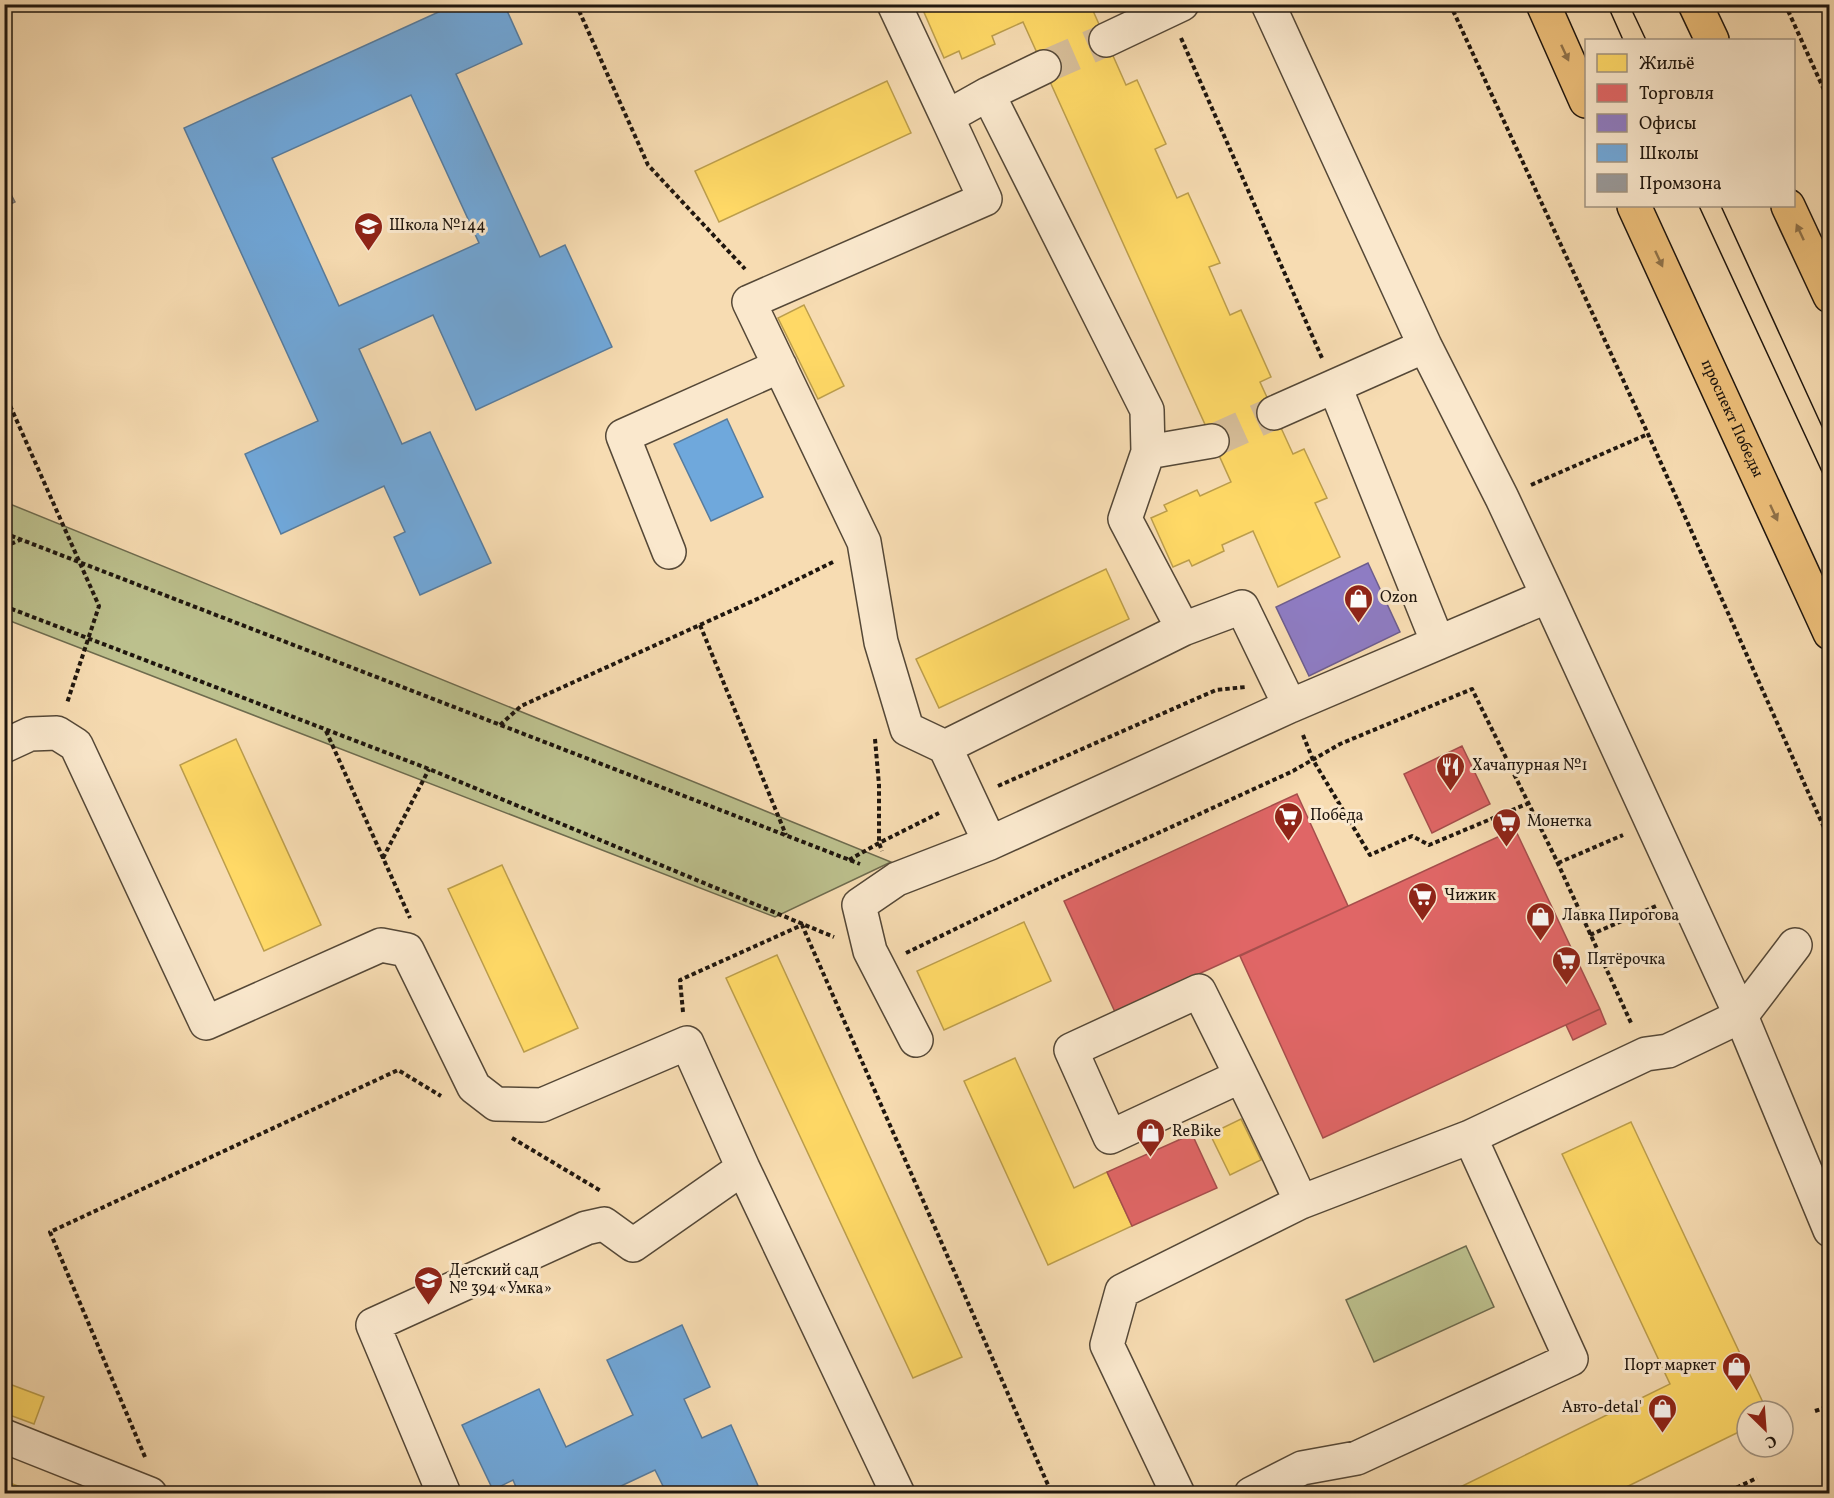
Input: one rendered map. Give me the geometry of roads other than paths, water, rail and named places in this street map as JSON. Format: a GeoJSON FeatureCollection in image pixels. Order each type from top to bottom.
{"type":"FeatureCollection","features":[{"type":"Feature","properties":{"kind":"main road"},"geometry":{"type":"LineString","coordinates":[[1542,4],[1585,97]]}},
{"type":"Feature","properties":{"kind":"main road"},"geometry":{"type":"LineString","coordinates":[[1700,6],[1712,39]]}},
{"type":"Feature","properties":{"kind":"main road","name":"проспект Победы"},"geometry":{"type":"LineString","coordinates":[[1634,207],[1830,633]]}},
{"type":"Feature","properties":{"kind":"main road"},"geometry":{"type":"LineString","coordinates":[[1788,207],[1830,296]]}},
{"type":"Feature","properties":{"kind":"lane"},"geometry":{"type":"LineString","coordinates":[[894,4],[985,200],[750,302],[864,542],[881,642],[907,729],[945,747],[990,843]]}},
{"type":"Feature","properties":{"kind":"lane"},"geometry":{"type":"LineString","coordinates":[[1268,4],[1425,346],[1502,498],[1548,596],[1741,1016],[1830,1230]]}},
{"type":"Feature","properties":{"kind":"lane"},"geometry":{"type":"LineString","coordinates":[[1106,40],[1176,8]]}},
{"type":"Feature","properties":{"kind":"lane"},"geometry":{"type":"LineString","coordinates":[[947,117],[1044,67]]}},
{"type":"Feature","properties":{"kind":"lane"},"geometry":{"type":"LineString","coordinates":[[988,94],[1148,410],[1148,452],[1125,519],[1182,629]]}},
{"type":"Feature","properties":{"kind":"lane"},"geometry":{"type":"LineString","coordinates":[[1274,413],[1425,346]]}},
{"type":"Feature","properties":{"kind":"lane"},"geometry":{"type":"LineString","coordinates":[[669,552],[623,436],[780,366]]}},
{"type":"Feature","properties":{"kind":"lane"},"geometry":{"type":"LineString","coordinates":[[1335,387],[1438,643]]}},
{"type":"Feature","properties":{"kind":"lane"},"geometry":{"type":"LineString","coordinates":[[1148,452],[1212,441]]}},
{"type":"Feature","properties":{"kind":"lane"},"geometry":{"type":"LineString","coordinates":[[916,1040],[874,958],[858,905],[897,879],[990,843],[1285,696],[1438,643],[1548,596]]}},
{"type":"Feature","properties":{"kind":"lane"},"geometry":{"type":"LineString","coordinates":[[945,747],[1182,629],[1242,607],[1285,696]]}},
{"type":"Feature","properties":{"kind":"lane"},"geometry":{"type":"LineString","coordinates":[[4,746],[30,734],[57,733],[76,746],[206,1023],[381,945],[407,950],[474,1087],[496,1104],[542,1105],[687,1042],[743,1168],[898,1494]]}},
{"type":"Feature","properties":{"kind":"lane"},"geometry":{"type":"LineString","coordinates":[[1178,1494],[1107,1345],[1122,1291],[1302,1202],[1470,1137],[1646,1054],[1668,1051],[1741,1016],[1795,945]]}},
{"type":"Feature","properties":{"kind":"lane"},"geometry":{"type":"LineString","coordinates":[[1241,1076],[1110,1137],[1071,1050],[1199,991],[1241,1076],[1302,1202]]}},
{"type":"Feature","properties":{"kind":"lane"},"geometry":{"type":"LineString","coordinates":[[1251,1494],[1302,1468],[1357,1458],[1571,1359],[1470,1137]]}},
{"type":"Feature","properties":{"kind":"lane"},"geometry":{"type":"LineString","coordinates":[[444,1494],[373,1325],[586,1228],[604,1224],[633,1245],[743,1168]]}},
{"type":"Feature","properties":{"kind":"lane"},"geometry":{"type":"LineString","coordinates":[[4,1436],[150,1494]]}},
{"type":"Feature","properties":{"kind":"tunnel"},"geometry":{"type":"LineString","coordinates":[[1044,67],[1106,40]]}},
{"type":"Feature","properties":{"kind":"tunnel"},"geometry":{"type":"LineString","coordinates":[[1212,441],[1274,413]]}},
{"type":"Feature","properties":{"kind":"tram line"},"geometry":{"type":"LineString","coordinates":[[1607,4],[1623,39]]}},
{"type":"Feature","properties":{"kind":"tram line"},"geometry":{"type":"LineString","coordinates":[[1629,4],[1646,39]]}},
{"type":"Feature","properties":{"kind":"tram line"},"geometry":{"type":"LineString","coordinates":[[1699,207],[1830,489]]}},
{"type":"Feature","properties":{"kind":"tram line"},"geometry":{"type":"LineString","coordinates":[[1721,207],[1830,444]]}},
{"type":"Feature","properties":{"kind":"place","name":"Школа №144"},"geometry":{"type":"Point","coordinates":[368,252]}},
{"type":"Feature","properties":{"kind":"place","name":"Ozon"},"geometry":{"type":"Point","coordinates":[1359,624]}},
{"type":"Feature","properties":{"kind":"place","name":"Хачапурная №1"},"geometry":{"type":"Point","coordinates":[1451,792]}},
{"type":"Feature","properties":{"kind":"place","name":"Победа"},"geometry":{"type":"Point","coordinates":[1289,842]}},
{"type":"Feature","properties":{"kind":"place","name":"Монетка"},"geometry":{"type":"Point","coordinates":[1506,848]}},
{"type":"Feature","properties":{"kind":"place","name":"Чижик"},"geometry":{"type":"Point","coordinates":[1423,922]}},
{"type":"Feature","properties":{"kind":"place","name":"Лавка Пирогова"},"geometry":{"type":"Point","coordinates":[1541,942]}},
{"type":"Feature","properties":{"kind":"place","name":"Пятёрочка"},"geometry":{"type":"Point","coordinates":[1566,986]}},
{"type":"Feature","properties":{"kind":"place","name":"ReBike"},"geometry":{"type":"Point","coordinates":[1151,1158]}},
{"type":"Feature","properties":{"kind":"place","name":"Детский сад № 394 «Умка»"},"geometry":{"type":"Point","coordinates":[428,1306]}},
{"type":"Feature","properties":{"kind":"place","name":"Порт маркет"},"geometry":{"type":"Point","coordinates":[1737,1392]}},
{"type":"Feature","properties":{"kind":"place","name":"Авто-detal'"},"geometry":{"type":"Point","coordinates":[1663,1434]}}]}
